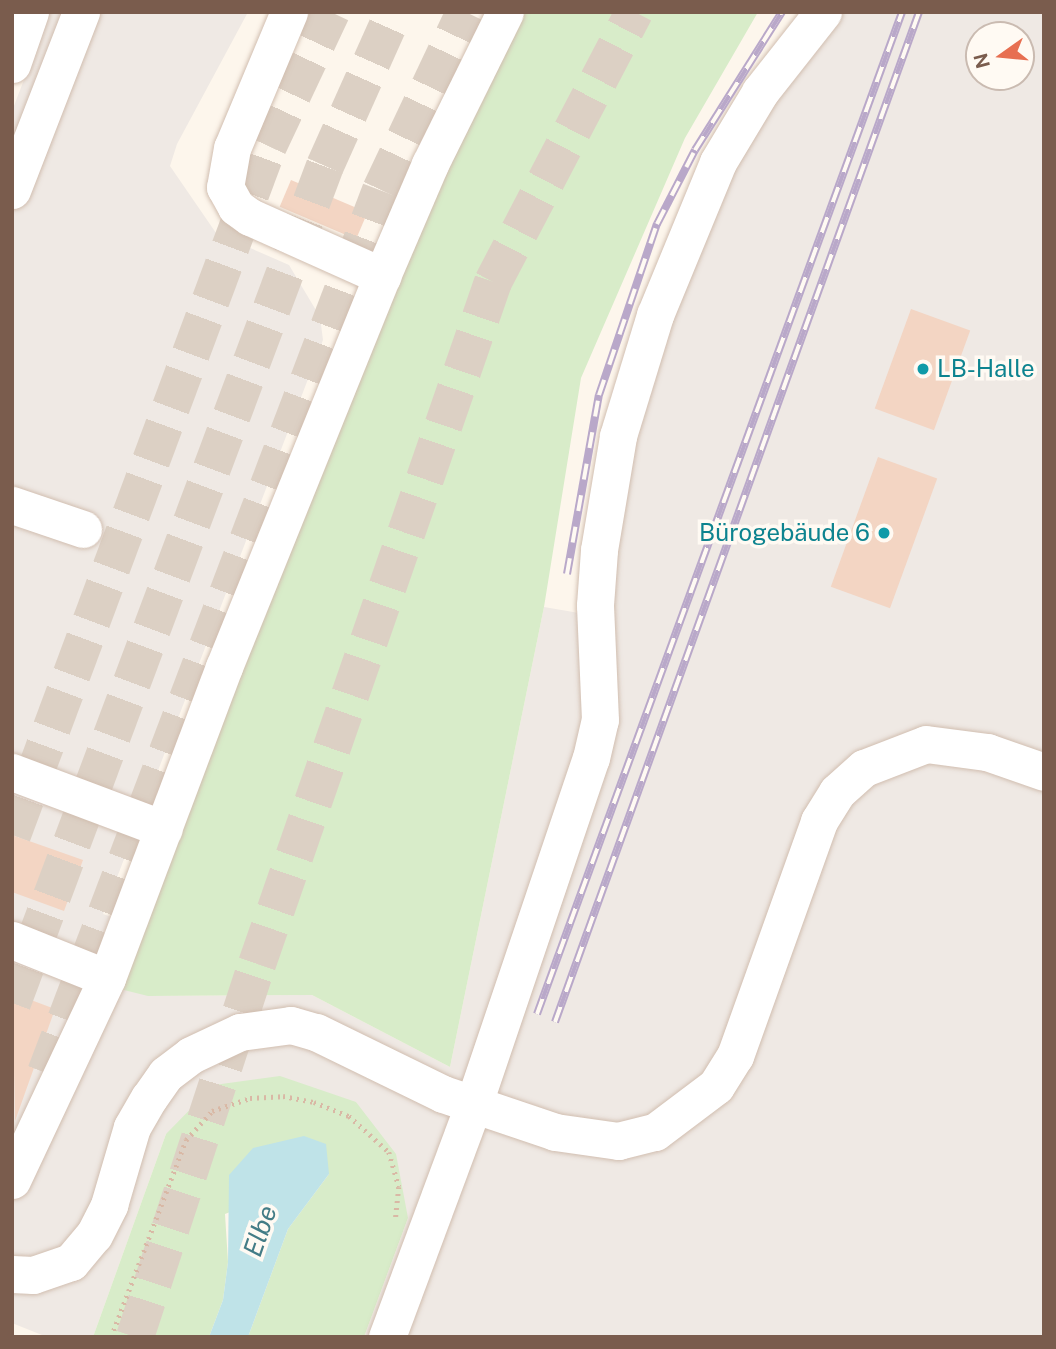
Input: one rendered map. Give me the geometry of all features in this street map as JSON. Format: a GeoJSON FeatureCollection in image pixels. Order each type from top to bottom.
{"type":"FeatureCollection","features":[{"type":"Feature","properties":{"kind":"lane"},"geometry":{"type":"LineString","coordinates":[[12,64],[30,12]]}},
{"type":"Feature","properties":{"kind":"lane"},"geometry":{"type":"LineString","coordinates":[[12,190],[81,12]]}},
{"type":"Feature","properties":{"kind":"lane"},"geometry":{"type":"LineString","coordinates":[[289,12],[232,148],[225,187],[236,207],[250,218],[382,276]]}},
{"type":"Feature","properties":{"kind":"lane"},"geometry":{"type":"LineString","coordinates":[[12,1180],[107,978],[224,667],[382,276],[430,164],[505,12]]}},
{"type":"Feature","properties":{"kind":"lane"},"geometry":{"type":"LineString","coordinates":[[387,1337],[474,1102],[600,720],[595,605],[599,550],[618,436],[655,315],[718,162],[760,92],[823,12]]}},
{"type":"Feature","properties":{"kind":"lane"},"geometry":{"type":"LineString","coordinates":[[12,505],[83,529]]}},
{"type":"Feature","properties":{"kind":"lane"},"geometry":{"type":"LineString","coordinates":[[12,1274],[33,1275],[71,1262],[94,1235],[109,1205],[132,1127],[166,1074],[216,1041],[240,1032],[291,1026],[316,1032],[443,1094],[474,1102],[555,1132],[618,1141],[655,1132],[716,1086],[735,1056],[819,821],[837,792],[864,768],[926,744],[986,752],[1044,772]]}},
{"type":"Feature","properties":{"kind":"lane"},"geometry":{"type":"LineString","coordinates":[[12,772],[164,829]]}},
{"type":"Feature","properties":{"kind":"lane"},"geometry":{"type":"LineString","coordinates":[[12,940],[107,978]]}},
{"type":"Feature","properties":{"kind":"path"},"geometry":{"type":"LineString","coordinates":[[111,1337],[186,1140],[212,1111],[250,1098],[283,1096],[349,1116],[389,1152],[399,1187],[395,1227]]}},
{"type":"Feature","properties":{"kind":"shaded area"},"geometry":{"type":"Polygon","coordinates":[[[50,12],[248,12],[177,144],[170,166],[216,233],[289,265],[320,317],[323,340],[103,914],[143,928],[148,996],[312,995],[450,1067],[544,607],[579,613],[617,398],[808,12],[1044,12],[1044,1337],[364,1337],[408,1218],[356,1102],[166,1134],[93,1337],[47,1337],[12,1323],[12,111],[50,12]]]}},
{"type":"Feature","properties":{"kind":"green space"},"geometry":{"type":"Polygon","coordinates":[[[523,12],[758,12],[685,138],[581,378],[544,607],[450,1067],[312,995],[148,996],[120,989],[216,726],[408,256],[523,12]]]}},
{"type":"Feature","properties":{"kind":"green space"},"geometry":{"type":"Polygon","coordinates":[[[280,1076],[356,1102],[396,1154],[408,1218],[364,1337],[248,1337],[288,1229],[329,1174],[225,1214],[228,1262],[223,1300],[209,1337],[93,1337],[166,1134],[214,1085],[280,1076]]]}},
{"type":"Feature","properties":{"kind":"water","name":"Elbe"},"geometry":{"type":"Polygon","coordinates":[[[304,1136],[326,1144],[329,1174],[288,1229],[248,1337],[209,1337],[223,1300],[228,1262],[229,1175],[253,1148],[304,1136]]]}},
{"type":"Feature","properties":{"kind":"building"},"geometry":{"type":"Polygon","coordinates":[[[291,180],[367,212],[356,239],[280,207],[291,180]]]}},
{"type":"Feature","properties":{"kind":"building","name":"LB-Halle"},"geometry":{"type":"Polygon","coordinates":[[[911,309],[970,331],[934,430],[875,409],[911,309]]]}},
{"type":"Feature","properties":{"kind":"building","name":"Bürogebäude 6"},"geometry":{"type":"Polygon","coordinates":[[[878,457],[937,479],[890,608],[831,587],[878,457]]]}},
{"type":"Feature","properties":{"kind":"building"},"geometry":{"type":"Polygon","coordinates":[[[12,835],[83,860],[64,911],[12,892],[12,835]]]}},
{"type":"Feature","properties":{"kind":"building"},"geometry":{"type":"Polygon","coordinates":[[[12,963],[40,974],[31,1000],[55,1009],[15,1121],[12,963]]]}},
{"type":"Feature","properties":{"kind":"tunnel"},"geometry":{"type":"LineString","coordinates":[[12,835],[268,146],[331,12]]}},
{"type":"Feature","properties":{"kind":"tunnel"},"geometry":{"type":"LineString","coordinates":[[12,1003],[325,166],[394,12]]}},
{"type":"Feature","properties":{"kind":"tunnel"},"geometry":{"type":"LineString","coordinates":[[46,1073],[381,190],[465,12]]}},
{"type":"Feature","properties":{"kind":"tunnel"},"geometry":{"type":"LineString","coordinates":[[135,1337],[257,964],[493,282],[634,12]]}},
{"type":"Feature","properties":{"kind":"railway"},"geometry":{"type":"LineString","coordinates":[[567,574],[599,395],[657,224],[695,150],[782,12]]}},
{"type":"Feature","properties":{"kind":"railway"},"geometry":{"type":"LineString","coordinates":[[537,1014],[902,12]]}},
{"type":"Feature","properties":{"kind":"railway"},"geometry":{"type":"LineString","coordinates":[[555,1022],[919,12]]}},
{"type":"Feature","properties":{"kind":"place","name":"LB-Halle"},"geometry":{"type":"Point","coordinates":[923,369]}},
{"type":"Feature","properties":{"kind":"place","name":"Bürogebäude 6"},"geometry":{"type":"Point","coordinates":[884,533]}}]}
